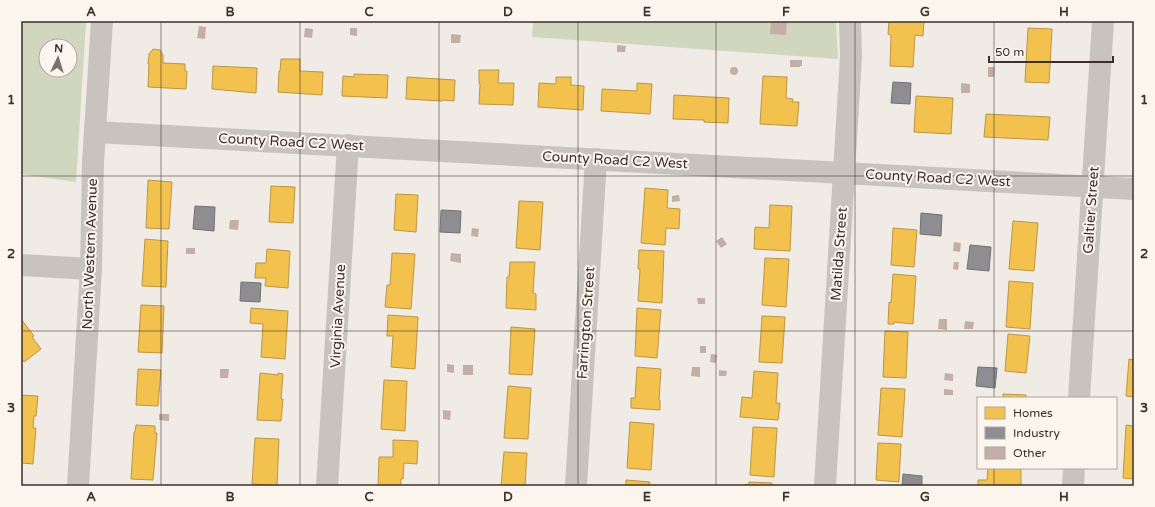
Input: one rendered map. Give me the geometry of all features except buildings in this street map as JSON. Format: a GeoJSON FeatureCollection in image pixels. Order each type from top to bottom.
{"type":"FeatureCollection","features":[{"type":"Feature","properties":{"kind":"street","name":"North Western Avenue"},"geometry":{"type":"LineString","coordinates":[[78,486],[91,269],[93,162],[102,21]]}},
{"type":"Feature","properties":{"kind":"street","name":"Matilda Street"},"geometry":{"type":"LineString","coordinates":[[825,486],[851,56],[850,21]]}},
{"type":"Feature","properties":{"kind":"street","name":"Galtier Street"},"geometry":{"type":"LineString","coordinates":[[1079,397],[1102,21]]}},
{"type":"Feature","properties":{"kind":"street","name":"County Road C2 West"},"geometry":{"type":"LineString","coordinates":[[95,132],[1134,189]]}},
{"type":"Feature","properties":{"kind":"street","name":"Virginia Avenue"},"geometry":{"type":"LineString","coordinates":[[327,486],[348,146]]}},
{"type":"Feature","properties":{"kind":"street","name":"Farrington Street"},"geometry":{"type":"LineString","coordinates":[[576,486],[596,159]]}},
{"type":"Feature","properties":{"kind":"street"},"geometry":{"type":"LineString","coordinates":[[21,265],[91,269]]}},
{"type":"Feature","properties":{"kind":"street"},"geometry":{"type":"LineString","coordinates":[[1073,486],[1074,469]]}},
{"type":"Feature","properties":{"kind":"green space"},"geometry":{"type":"Polygon","coordinates":[[[21,21],[86,21],[76,182],[21,174],[21,21]]]}},
{"type":"Feature","properties":{"kind":"green space"},"geometry":{"type":"Polygon","coordinates":[[[533,21],[836,21],[838,59],[532,37],[533,21]]]}}]}
